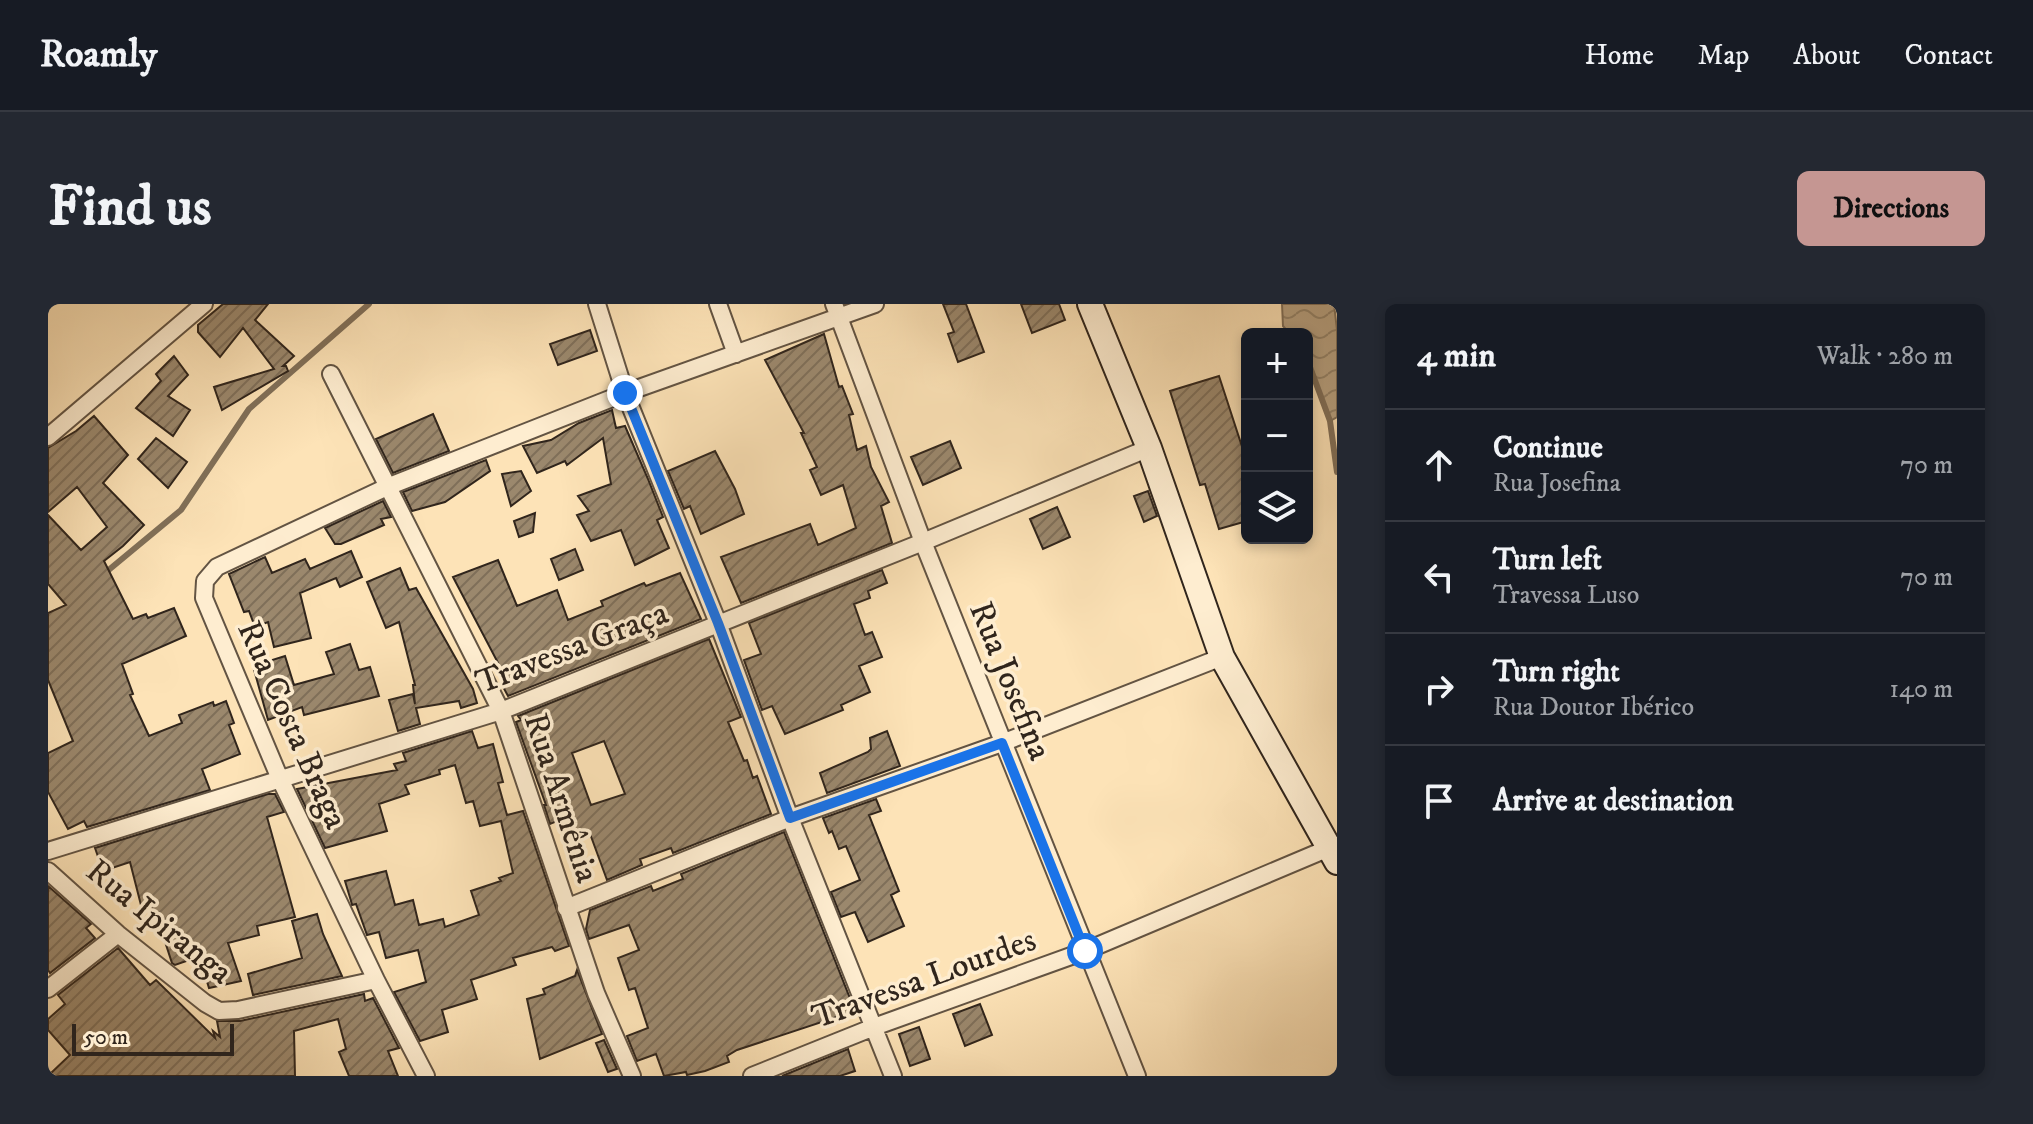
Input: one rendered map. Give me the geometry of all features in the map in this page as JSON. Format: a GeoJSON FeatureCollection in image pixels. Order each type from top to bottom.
{"type":"FeatureCollection","features":[{"type":"Feature","properties":{"kind":"street"},"geometry":{"type":"LineString","coordinates":[[48,437],[204,304]]}},
{"type":"Feature","properties":{"kind":"street"},"geometry":{"type":"LineString","coordinates":[[597,304],[625,393],[718,623],[790,818],[893,1076]]}},
{"type":"Feature","properties":{"kind":"street"},"geometry":{"type":"LineString","coordinates":[[718,304],[736,354]]}},
{"type":"Feature","properties":{"kind":"street","name":"Rua Costa Braga"},"geometry":{"type":"LineString","coordinates":[[426,1076],[376,980],[280,779],[204,598],[205,581],[217,567],[387,487],[625,393],[736,354],[837,310],[875,304]]}},
{"type":"Feature","properties":{"kind":"street"},"geometry":{"type":"LineString","coordinates":[[1090,304],[1149,448],[1222,657],[1335,852]]}},
{"type":"Feature","properties":{"kind":"street","name":"Rua Josefina"},"geometry":{"type":"LineString","coordinates":[[837,310],[923,542],[1137,1076]]}},
{"type":"Feature","properties":{"kind":"street","name":"Rua Armênia"},"geometry":{"type":"LineString","coordinates":[[331,374],[501,711],[596,993],[632,1076]]}},
{"type":"Feature","properties":{"kind":"street","name":"Travessa Graça"},"geometry":{"type":"LineString","coordinates":[[48,851],[501,711],[1149,448]]}},
{"type":"Feature","properties":{"kind":"street"},"geometry":{"type":"LineString","coordinates":[[566,908],[790,818],[1002,743],[1222,657]]}},
{"type":"Feature","properties":{"kind":"street","name":"Travessa Lourdes"},"geometry":{"type":"LineString","coordinates":[[752,1076],[874,1027],[1085,951],[1335,852]]}},
{"type":"Feature","properties":{"kind":"street","name":"Rua Ipiranga"},"geometry":{"type":"LineString","coordinates":[[48,871],[118,934],[219,1011],[238,1010],[376,980]]}},
{"type":"Feature","properties":{"kind":"street"},"geometry":{"type":"LineString","coordinates":[[48,989],[118,934]]}},
{"type":"Feature","properties":{"kind":"water"},"geometry":{"type":"Polygon","coordinates":[[[1282,304],[1334,304],[1337,417],[1330,421],[1313,375],[1313,328],[1283,326],[1282,304]]]}},
{"type":"Feature","properties":{"kind":"building"},"geometry":{"type":"Polygon","coordinates":[[[223,304],[268,304],[255,320],[294,356],[283,366],[288,371],[222,410],[214,387],[274,369],[243,328],[220,357],[198,332],[198,325],[223,304]]]}},
{"type":"Feature","properties":{"kind":"building"},"geometry":{"type":"Polygon","coordinates":[[[943,304],[966,304],[984,352],[958,362],[948,334],[954,332],[943,304]]]}},
{"type":"Feature","properties":{"kind":"building"},"geometry":{"type":"Polygon","coordinates":[[[1021,304],[1059,304],[1065,320],[1032,333],[1021,304]]]}},
{"type":"Feature","properties":{"kind":"building"},"geometry":{"type":"Polygon","coordinates":[[[590,330],[597,351],[558,365],[550,344],[590,330]]]}},
{"type":"Feature","properties":{"kind":"building"},"geometry":{"type":"Polygon","coordinates":[[[824,334],[839,387],[842,386],[853,414],[849,415],[857,450],[866,446],[871,467],[889,502],[881,506],[892,543],[741,603],[721,557],[810,524],[818,545],[856,528],[843,485],[821,495],[810,470],[817,467],[801,433],[804,433],[765,360],[824,334]]]}},
{"type":"Feature","properties":{"kind":"building"},"geometry":{"type":"Polygon","coordinates":[[[174,356],[188,375],[168,396],[190,410],[173,436],[136,408],[161,381],[156,374],[174,356]]]}},
{"type":"Feature","properties":{"kind":"building"},"geometry":{"type":"Polygon","coordinates":[[[1219,376],[1241,444],[1241,523],[1219,529],[1205,484],[1200,485],[1170,391],[1219,376]]]}},
{"type":"Feature","properties":{"kind":"building"},"geometry":{"type":"Polygon","coordinates":[[[612,410],[616,428],[625,426],[648,479],[663,517],[657,520],[669,548],[635,565],[621,530],[591,541],[577,515],[589,511],[578,496],[611,484],[603,438],[567,465],[565,461],[537,473],[523,446],[551,440],[579,423],[612,410]]]}},
{"type":"Feature","properties":{"kind":"building"},"geometry":{"type":"Polygon","coordinates":[[[433,414],[449,451],[393,473],[376,439],[433,414]]]}},
{"type":"Feature","properties":{"kind":"building"},"geometry":{"type":"Polygon","coordinates":[[[94,416],[128,455],[103,483],[144,525],[104,561],[133,619],[146,614],[148,618],[174,608],[186,636],[122,664],[133,694],[130,695],[149,736],[182,723],[179,715],[213,702],[214,706],[226,701],[234,723],[229,725],[240,754],[202,769],[210,790],[87,827],[84,821],[68,829],[48,792],[48,753],[73,741],[48,680],[48,613],[66,605],[48,584],[48,515],[81,550],[107,527],[77,487],[48,512],[48,448],[94,416]]]}},
{"type":"Feature","properties":{"kind":"building"},"geometry":{"type":"Polygon","coordinates":[[[156,438],[187,462],[168,488],[138,459],[156,438]]]}},
{"type":"Feature","properties":{"kind":"building"},"geometry":{"type":"Polygon","coordinates":[[[950,441],[961,468],[923,485],[911,457],[950,441]]]}},
{"type":"Feature","properties":{"kind":"building"},"geometry":{"type":"Polygon","coordinates":[[[715,451],[744,514],[701,534],[690,506],[684,509],[668,471],[715,451]]]}},
{"type":"Feature","properties":{"kind":"building"},"geometry":{"type":"Polygon","coordinates":[[[486,460],[490,471],[445,502],[412,511],[403,492],[486,460]]]}},
{"type":"Feature","properties":{"kind":"building"},"geometry":{"type":"Polygon","coordinates":[[[521,471],[531,491],[511,506],[502,474],[521,471]]]}},
{"type":"Feature","properties":{"kind":"building"},"geometry":{"type":"Polygon","coordinates":[[[1148,491],[1157,516],[1144,522],[1134,496],[1148,491]]]}},
{"type":"Feature","properties":{"kind":"building"},"geometry":{"type":"Polygon","coordinates":[[[383,501],[391,517],[381,519],[384,525],[335,544],[325,528],[383,501]]]}},
{"type":"Feature","properties":{"kind":"building"},"geometry":{"type":"Polygon","coordinates":[[[1057,507],[1070,537],[1043,549],[1030,519],[1057,507]]]}},
{"type":"Feature","properties":{"kind":"building"},"geometry":{"type":"Polygon","coordinates":[[[535,513],[533,532],[519,537],[514,521],[535,513]]]}},
{"type":"Feature","properties":{"kind":"building"},"geometry":{"type":"Polygon","coordinates":[[[575,549],[583,570],[559,580],[551,559],[575,549]]]}},
{"type":"Feature","properties":{"kind":"building"},"geometry":{"type":"Polygon","coordinates":[[[351,551],[362,577],[340,587],[336,578],[300,593],[311,638],[274,647],[268,622],[255,627],[249,611],[244,612],[229,574],[265,557],[272,573],[305,559],[310,569],[351,551]]]}},
{"type":"Feature","properties":{"kind":"building"},"geometry":{"type":"Polygon","coordinates":[[[498,560],[517,606],[557,590],[568,620],[603,606],[601,601],[644,583],[646,586],[680,573],[701,619],[508,696],[501,683],[507,680],[453,577],[498,560]]]}},
{"type":"Feature","properties":{"kind":"building"},"geometry":{"type":"Polygon","coordinates":[[[400,568],[409,590],[416,588],[473,689],[477,703],[461,708],[459,701],[416,708],[420,724],[398,731],[389,700],[413,694],[415,704],[415,685],[399,622],[386,628],[367,582],[400,568]]]}},
{"type":"Feature","properties":{"kind":"building"},"geometry":{"type":"Polygon","coordinates":[[[882,570],[887,583],[868,591],[870,598],[854,604],[865,635],[872,632],[882,657],[859,666],[870,692],[841,705],[843,710],[785,734],[772,706],[762,710],[744,660],[761,654],[749,623],[882,570]]]}},
{"type":"Feature","properties":{"kind":"building"},"geometry":{"type":"Polygon","coordinates":[[[709,639],[741,717],[728,722],[753,778],[757,776],[771,814],[673,853],[671,848],[640,859],[642,865],[607,880],[589,831],[576,836],[569,816],[550,824],[516,722],[521,720],[518,716],[709,639]],[[604,741],[572,753],[591,805],[625,794],[604,741]]]}},
{"type":"Feature","properties":{"kind":"building"},"geometry":{"type":"Polygon","coordinates":[[[350,644],[359,670],[370,667],[379,696],[304,715],[302,707],[268,720],[253,666],[285,656],[294,685],[334,674],[326,652],[350,644]]]}},
{"type":"Feature","properties":{"kind":"building"},"geometry":{"type":"Polygon","coordinates":[[[472,731],[478,748],[493,744],[503,782],[498,783],[507,815],[523,811],[569,946],[555,951],[552,947],[513,958],[516,965],[471,980],[477,999],[442,1010],[448,1032],[420,1041],[394,992],[426,982],[418,950],[386,958],[379,932],[367,935],[356,904],[352,905],[345,881],[386,871],[395,905],[413,900],[419,925],[443,919],[445,927],[479,915],[471,891],[501,881],[499,878],[513,873],[501,821],[480,826],[473,801],[466,803],[455,765],[439,770],[440,774],[405,785],[409,794],[379,804],[387,831],[325,848],[297,789],[397,770],[394,764],[406,761],[403,753],[472,731]]]}},
{"type":"Feature","properties":{"kind":"building"},"geometry":{"type":"Polygon","coordinates":[[[887,731],[900,766],[827,793],[820,773],[868,752],[871,749],[870,738],[887,731]]]}},
{"type":"Feature","properties":{"kind":"building"},"geometry":{"type":"Polygon","coordinates":[[[275,794],[284,812],[267,817],[295,917],[257,926],[259,935],[228,943],[241,981],[209,988],[205,975],[200,976],[195,958],[175,965],[172,963],[155,911],[151,912],[148,902],[141,905],[130,862],[103,871],[95,848],[275,794]]]}},
{"type":"Feature","properties":{"kind":"building"},"geometry":{"type":"Polygon","coordinates":[[[876,799],[881,811],[869,815],[899,891],[891,895],[904,926],[868,942],[855,912],[841,917],[831,892],[860,880],[846,846],[839,849],[823,818],[876,799]]]}},
{"type":"Feature","properties":{"kind":"building"},"geometry":{"type":"Polygon","coordinates":[[[784,832],[855,1011],[737,1050],[727,1056],[729,1062],[705,1071],[664,1076],[656,1054],[637,1061],[627,1036],[648,1028],[635,988],[629,990],[618,958],[639,950],[629,925],[589,939],[586,929],[590,910],[651,886],[653,891],[683,879],[681,874],[784,832]]]}},
{"type":"Feature","properties":{"kind":"building"},"geometry":{"type":"Polygon","coordinates":[[[48,886],[91,924],[86,928],[95,938],[50,973],[48,970],[48,886]]]}},
{"type":"Feature","properties":{"kind":"building"},"geometry":{"type":"Polygon","coordinates":[[[317,914],[342,976],[253,995],[248,974],[302,958],[292,921],[317,914]]]}},
{"type":"Feature","properties":{"kind":"building"},"geometry":{"type":"Polygon","coordinates":[[[118,948],[150,985],[156,980],[215,1038],[213,1031],[220,1037],[217,1021],[240,1021],[364,994],[365,1001],[373,998],[399,1048],[388,1051],[398,1076],[349,1076],[339,1052],[346,1049],[338,1019],[294,1031],[295,1076],[48,1076],[70,1055],[48,1030],[48,1019],[65,1004],[58,995],[118,948]]]}},
{"type":"Feature","properties":{"kind":"building"},"geometry":{"type":"Polygon","coordinates":[[[577,970],[602,1034],[540,1059],[527,999],[545,994],[543,989],[575,976],[577,970]]]}},
{"type":"Feature","properties":{"kind":"building"},"geometry":{"type":"Polygon","coordinates":[[[980,1004],[992,1035],[965,1046],[953,1014],[980,1004]]]}},
{"type":"Feature","properties":{"kind":"building"},"geometry":{"type":"Polygon","coordinates":[[[919,1027],[930,1059],[910,1066],[899,1034],[919,1027]]]}},
{"type":"Feature","properties":{"kind":"building"},"geometry":{"type":"Polygon","coordinates":[[[604,1040],[617,1069],[608,1072],[596,1043],[604,1040]]]}},
{"type":"Feature","properties":{"kind":"building"},"geometry":{"type":"Polygon","coordinates":[[[848,1049],[855,1071],[840,1076],[782,1076],[848,1049]]]}},
{"type":"Feature","properties":{"kind":"waterway"},"geometry":{"type":"LineString","coordinates":[[105,573],[181,510],[249,409],[369,304]]}},
{"type":"Feature","properties":{"kind":"waterway"},"geometry":{"type":"LineString","coordinates":[[1313,375],[1330,421],[1337,472]]}},
{"type":"Feature","properties":{"kind":"route"},"geometry":{"type":"LineString","coordinates":[[625,393],[718,623],[790,818],[1002,743],[1085,951]]}}]}
